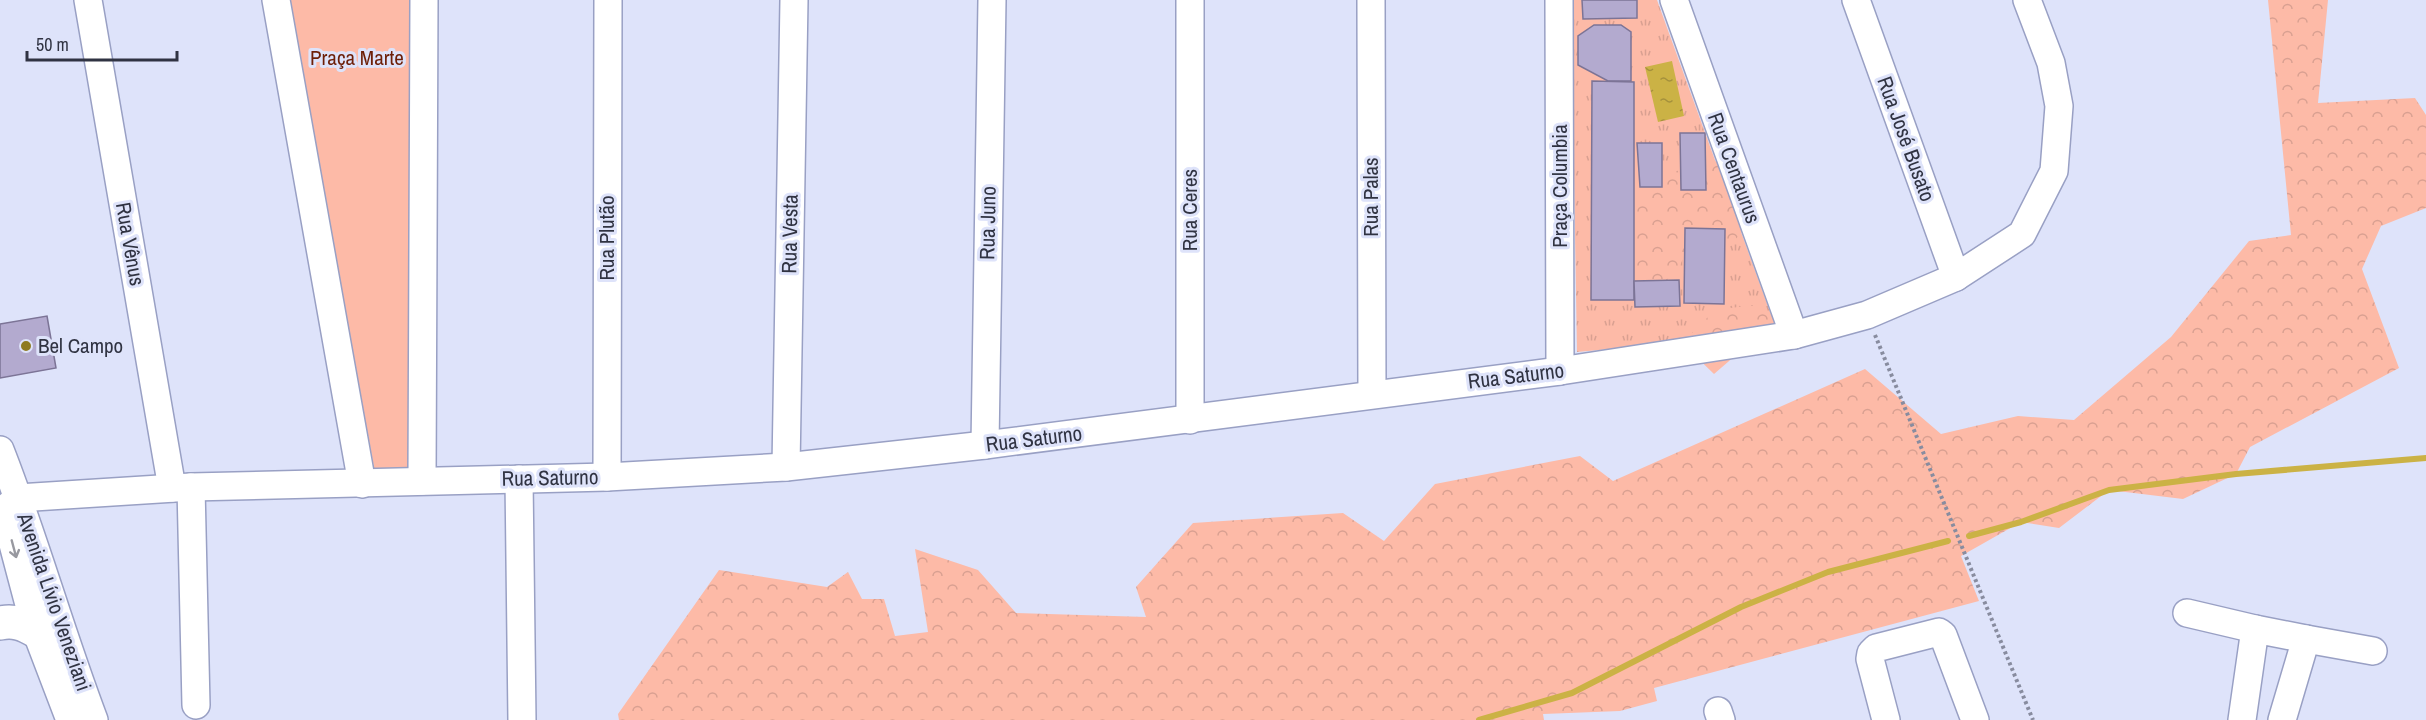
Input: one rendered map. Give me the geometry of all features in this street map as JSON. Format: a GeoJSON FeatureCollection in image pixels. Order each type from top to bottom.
{"type":"FeatureCollection","features":[{"type":"Feature","properties":{"kind":"main road"},"geometry":{"type":"LineString","coordinates":[[0,623],[12,621],[24,624],[36,632]]}},
{"type":"Feature","properties":{"kind":"street","name":"Rua Vênus"},"geometry":{"type":"LineString","coordinates":[[88,0],[182,487],[196,705]]}},
{"type":"Feature","properties":{"kind":"street"},"geometry":{"type":"LineString","coordinates":[[276,0],[362,484]]}},
{"type":"Feature","properties":{"kind":"street"},"geometry":{"type":"LineString","coordinates":[[422,481],[424,0]]}},
{"type":"Feature","properties":{"kind":"street","name":"Rua Plutão"},"geometry":{"type":"LineString","coordinates":[[607,477],[608,0]]}},
{"type":"Feature","properties":{"kind":"street","name":"Rua Vesta"},"geometry":{"type":"LineString","coordinates":[[786,467],[794,0]]}},
{"type":"Feature","properties":{"kind":"street","name":"Rua Juno"},"geometry":{"type":"LineString","coordinates":[[984,446],[992,0]]}},
{"type":"Feature","properties":{"kind":"street","name":"Rua Ceres"},"geometry":{"type":"LineString","coordinates":[[1190,0],[1190,420]]}},
{"type":"Feature","properties":{"kind":"street","name":"Rua Palas"},"geometry":{"type":"LineString","coordinates":[[1371,0],[1372,394]]}},
{"type":"Feature","properties":{"kind":"street","name":"Praça Columbia"},"geometry":{"type":"LineString","coordinates":[[1558,0],[1560,371]]}},
{"type":"Feature","properties":{"kind":"street","name":"Rua Centaurus"},"geometry":{"type":"LineString","coordinates":[[1674,0],[1794,335]]}},
{"type":"Feature","properties":{"kind":"street","name":"Rua José Busato"},"geometry":{"type":"LineString","coordinates":[[1856,0],[1956,278]]}},
{"type":"Feature","properties":{"kind":"street","name":"Rua Saturno"},"geometry":{"type":"LineString","coordinates":[[18,498],[182,487],[607,477],[786,467],[984,446],[1190,420],[1372,394],[1560,371],[1794,335],[1867,315],[1956,278],[2022,234],[2054,171],[2059,106],[2051,63],[2028,0]]}},
{"type":"Feature","properties":{"kind":"street","name":"Avenida Lívio Veneziani"},"geometry":{"type":"LineString","coordinates":[[0,450],[72,663],[94,720]]}},
{"type":"Feature","properties":{"kind":"street"},"geometry":{"type":"LineString","coordinates":[[519,479],[522,720]]}},
{"type":"Feature","properties":{"kind":"street"},"geometry":{"type":"LineString","coordinates":[[18,498],[7,507],[5,514],[36,632],[70,720]]}},
{"type":"Feature","properties":{"kind":"street"},"geometry":{"type":"LineString","coordinates":[[2187,613],[2255,629],[2373,651]]}},
{"type":"Feature","properties":{"kind":"street"},"geometry":{"type":"LineString","coordinates":[[2242,720],[2255,629]]}},
{"type":"Feature","properties":{"kind":"street"},"geometry":{"type":"LineString","coordinates":[[1886,720],[1870,659],[1871,653],[1876,648],[1939,632],[1943,635],[1975,720]]}},
{"type":"Feature","properties":{"kind":"street"},"geometry":{"type":"LineString","coordinates":[[2283,720],[2306,639]]}},
{"type":"Feature","properties":{"kind":"path"},"geometry":{"type":"LineString","coordinates":[[1867,315],[2033,720]]}},
{"type":"Feature","properties":{"kind":"green space","name":"Praça Marte"},"geometry":{"type":"Polygon","coordinates":[[[288,0],[415,0],[417,469],[375,473],[288,0]]]}},
{"type":"Feature","properties":{"kind":"green space"},"geometry":{"type":"Polygon","coordinates":[[[1571,0],[1657,0],[1778,334],[1577,352],[1571,0]]]}},
{"type":"Feature","properties":{"kind":"green space"},"geometry":{"type":"Polygon","coordinates":[[[2268,0],[2328,0],[2318,103],[2415,98],[2426,115],[2426,208],[2381,226],[2362,269],[2399,368],[2250,447],[2236,474],[2183,499],[2109,490],[2059,528],[2021,522],[1961,556],[1979,601],[1654,688],[1657,701],[1620,711],[1543,714],[1544,720],[619,720],[618,714],[719,570],[827,587],[848,572],[862,599],[884,599],[895,636],[928,632],[915,549],[978,570],[1016,613],[1146,617],[1136,587],[1193,523],[1343,513],[1384,541],[1435,484],[1580,456],[1613,481],[1865,369],[1941,434],[2018,416],[2074,420],[2171,337],[2249,241],[2291,235],[2268,0]]]}},
{"type":"Feature","properties":{"kind":"green space"},"geometry":{"type":"Polygon","coordinates":[[[1720,160],[1758,214],[1734,241],[1694,235],[1675,276],[1646,287],[1615,230],[1617,194],[1649,193],[1672,174],[1720,160]]]}},
{"type":"Feature","properties":{"kind":"green space"},"geometry":{"type":"Polygon","coordinates":[[[1754,305],[1779,318],[1714,374],[1682,343],[1715,310],[1754,305]]]}},
{"type":"Feature","properties":{"kind":"water"},"geometry":{"type":"Polygon","coordinates":[[[1672,61],[1684,116],[1658,122],[1645,67],[1672,61]]]}},
{"type":"Feature","properties":{"kind":"building"},"geometry":{"type":"Polygon","coordinates":[[[1582,0],[1637,0],[1637,18],[1583,19],[1582,0]]]}},
{"type":"Feature","properties":{"kind":"building"},"geometry":{"type":"Polygon","coordinates":[[[1594,25],[1621,25],[1631,32],[1631,81],[1608,81],[1578,65],[1578,36],[1594,25]]]}},
{"type":"Feature","properties":{"kind":"building"},"geometry":{"type":"Polygon","coordinates":[[[1592,81],[1634,82],[1634,300],[1591,300],[1592,81]]]}},
{"type":"Feature","properties":{"kind":"building"},"geometry":{"type":"Polygon","coordinates":[[[1680,133],[1705,133],[1706,190],[1681,190],[1680,133]]]}},
{"type":"Feature","properties":{"kind":"building"},"geometry":{"type":"Polygon","coordinates":[[[1637,143],[1662,143],[1662,187],[1640,187],[1637,143]]]}},
{"type":"Feature","properties":{"kind":"building"},"geometry":{"type":"Polygon","coordinates":[[[1685,228],[1725,229],[1724,304],[1684,303],[1685,228]]]}},
{"type":"Feature","properties":{"kind":"building"},"geometry":{"type":"Polygon","coordinates":[[[1679,280],[1680,306],[1635,307],[1634,281],[1679,280]]]}},
{"type":"Feature","properties":{"kind":"building","name":"Bel Campo"},"geometry":{"type":"Polygon","coordinates":[[[47,316],[56,368],[0,378],[0,324],[47,316]]]}},
{"type":"Feature","properties":{"kind":"waterway"},"geometry":{"type":"LineString","coordinates":[[1969,536],[2021,522],[2109,490],[2236,474],[2426,458]]}},
{"type":"Feature","properties":{"kind":"waterway"},"geometry":{"type":"LineString","coordinates":[[1479,720],[1572,693],[1741,607],[1828,572],[1948,541]]}},
{"type":"Feature","properties":{"kind":"place","name":"Bel Campo"},"geometry":{"type":"Point","coordinates":[26,346]}}]}
